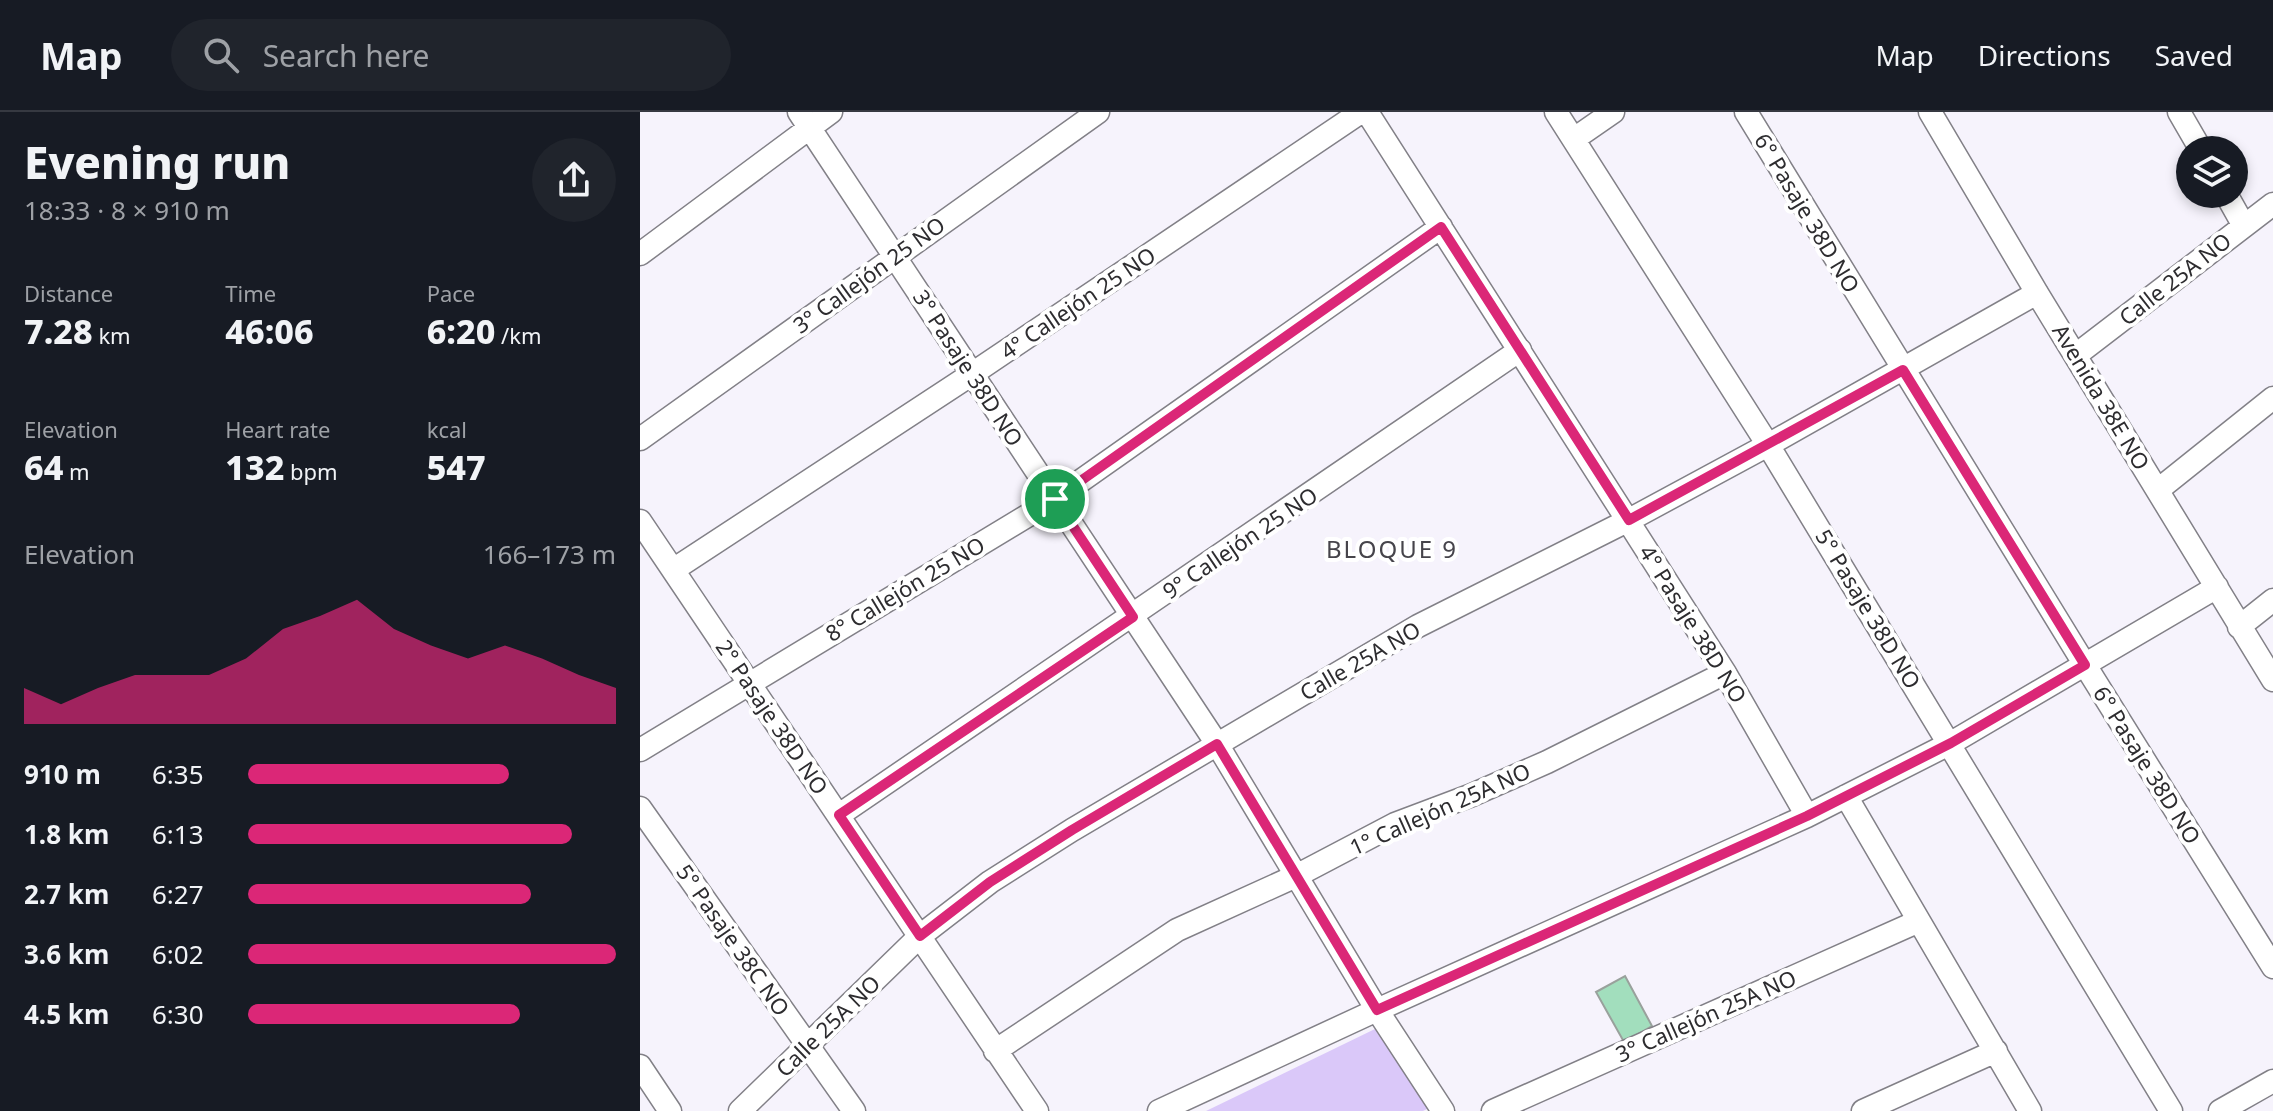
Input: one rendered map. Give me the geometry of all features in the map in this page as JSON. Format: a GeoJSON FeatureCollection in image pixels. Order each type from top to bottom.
{"type":"FeatureCollection","features":[{"type":"Feature","properties":{"kind":"street"},"geometry":{"type":"LineString","coordinates":[[640,254],[804,120],[831,112]]}},
{"type":"Feature","properties":{"kind":"street","name":"3° Callejón 25 NO"},"geometry":{"type":"LineString","coordinates":[[640,439],[1098,112]]}},
{"type":"Feature","properties":{"kind":"street","name":"4° Callejón 25 NO"},"geometry":{"type":"LineString","coordinates":[[673,570],[972,374],[1361,112]]}},
{"type":"Feature","properties":{"kind":"street","name":"4° Pasaje 38D NO"},"geometry":{"type":"LineString","coordinates":[[1367,112],[1725,673],[1807,816]]}},
{"type":"Feature","properties":{"kind":"street","name":"5° Pasaje 38D NO"},"geometry":{"type":"LineString","coordinates":[[1556,112],[1768,445],[2171,1111]]}},
{"type":"Feature","properties":{"kind":"street"},"geometry":{"type":"LineString","coordinates":[[1574,139],[1613,112]]}},
{"type":"Feature","properties":{"kind":"street","name":"6° Pasaje 38D NO"},"geometry":{"type":"LineString","coordinates":[[1746,112],[2273,967]]}},
{"type":"Feature","properties":{"kind":"street","name":"Avenida 38E NO"},"geometry":{"type":"LineString","coordinates":[[1930,112],[2273,680]]}},
{"type":"Feature","properties":{"kind":"street"},"geometry":{"type":"LineString","coordinates":[[2179,112],[2193,136]]}},
{"type":"Feature","properties":{"kind":"street","name":"3° Pasaje 38D NO"},"geometry":{"type":"LineString","coordinates":[[804,120],[1217,744],[1377,1010],[1443,1111]]}},
{"type":"Feature","properties":{"kind":"street","name":"Calle 25A NO"},"geometry":{"type":"LineString","coordinates":[[2076,355],[2273,204]]}},
{"type":"Feature","properties":{"kind":"street"},"geometry":{"type":"LineString","coordinates":[[2234,208],[2244,226]]}},
{"type":"Feature","properties":{"kind":"street","name":"8° Callejón 25 NO"},"geometry":{"type":"LineString","coordinates":[[640,750],[1055,499],[1441,227]]}},
{"type":"Feature","properties":{"kind":"street","name":"Calle 25A NO"},"geometry":{"type":"LineString","coordinates":[[740,1111],[920,936],[990,882],[1072,830],[1418,626],[1629,520],[2037,293]]}},
{"type":"Feature","properties":{"kind":"street","name":"9° Callejón 25 NO"},"geometry":{"type":"LineString","coordinates":[[839,815],[1520,350]]}},
{"type":"Feature","properties":{"kind":"street"},"geometry":{"type":"LineString","coordinates":[[2158,490],[2273,398]]}},
{"type":"Feature","properties":{"kind":"street","name":"2° Pasaje 38D NO"},"geometry":{"type":"LineString","coordinates":[[640,521],[1037,1111]]}},
{"type":"Feature","properties":{"kind":"street"},"geometry":{"type":"LineString","coordinates":[[1159,1111],[1807,816],[1951,743],[2217,587]]}},
{"type":"Feature","properties":{"kind":"street"},"geometry":{"type":"LineString","coordinates":[[2239,627],[2273,600]]}},
{"type":"Feature","properties":{"kind":"street","name":"1° Callejón 25A NO"},"geometry":{"type":"LineString","coordinates":[[995,1051],[1177,930],[1296,876],[1395,824],[1547,762],[1725,673]]}},
{"type":"Feature","properties":{"kind":"street"},"geometry":{"type":"LineString","coordinates":[[1846,796],[2030,1111]]}},
{"type":"Feature","properties":{"kind":"street","name":"5° Pasaje 38C NO"},"geometry":{"type":"LineString","coordinates":[[640,808],[854,1111]]}},
{"type":"Feature","properties":{"kind":"street","name":"3° Callejón 25A NO"},"geometry":{"type":"LineString","coordinates":[[1493,1111],[1919,921]]}},
{"type":"Feature","properties":{"kind":"street"},"geometry":{"type":"LineString","coordinates":[[1863,1111],[1996,1051]]}},
{"type":"Feature","properties":{"kind":"street"},"geometry":{"type":"LineString","coordinates":[[640,1066],[670,1111]]}},
{"type":"Feature","properties":{"kind":"street"},"geometry":{"type":"LineString","coordinates":[[2220,1111],[2273,1081]]}},
{"type":"Feature","properties":{"kind":"shaded area"},"geometry":{"type":"Polygon","coordinates":[[[1377,1028],[1431,1107],[1423,1111],[1206,1111],[1377,1028]]]}},
{"type":"Feature","properties":{"kind":"building"},"geometry":{"type":"Polygon","coordinates":[[[1625,976],[1652,1026],[1624,1042],[1596,992],[1625,976]]]}},
{"type":"Feature","properties":{"kind":"district","name":"BLOQUE 9"},"geometry":{"type":"Point","coordinates":[1392,550]}},
{"type":"Feature","properties":{"kind":"route"},"geometry":{"type":"LineString","coordinates":[[1441,227],[1629,520],[1903,370],[2085,665],[1951,743],[1807,816],[1377,1010],[1217,744],[990,882],[920,936],[839,815],[1133,617],[1055,499],[1441,227]]}}]}
